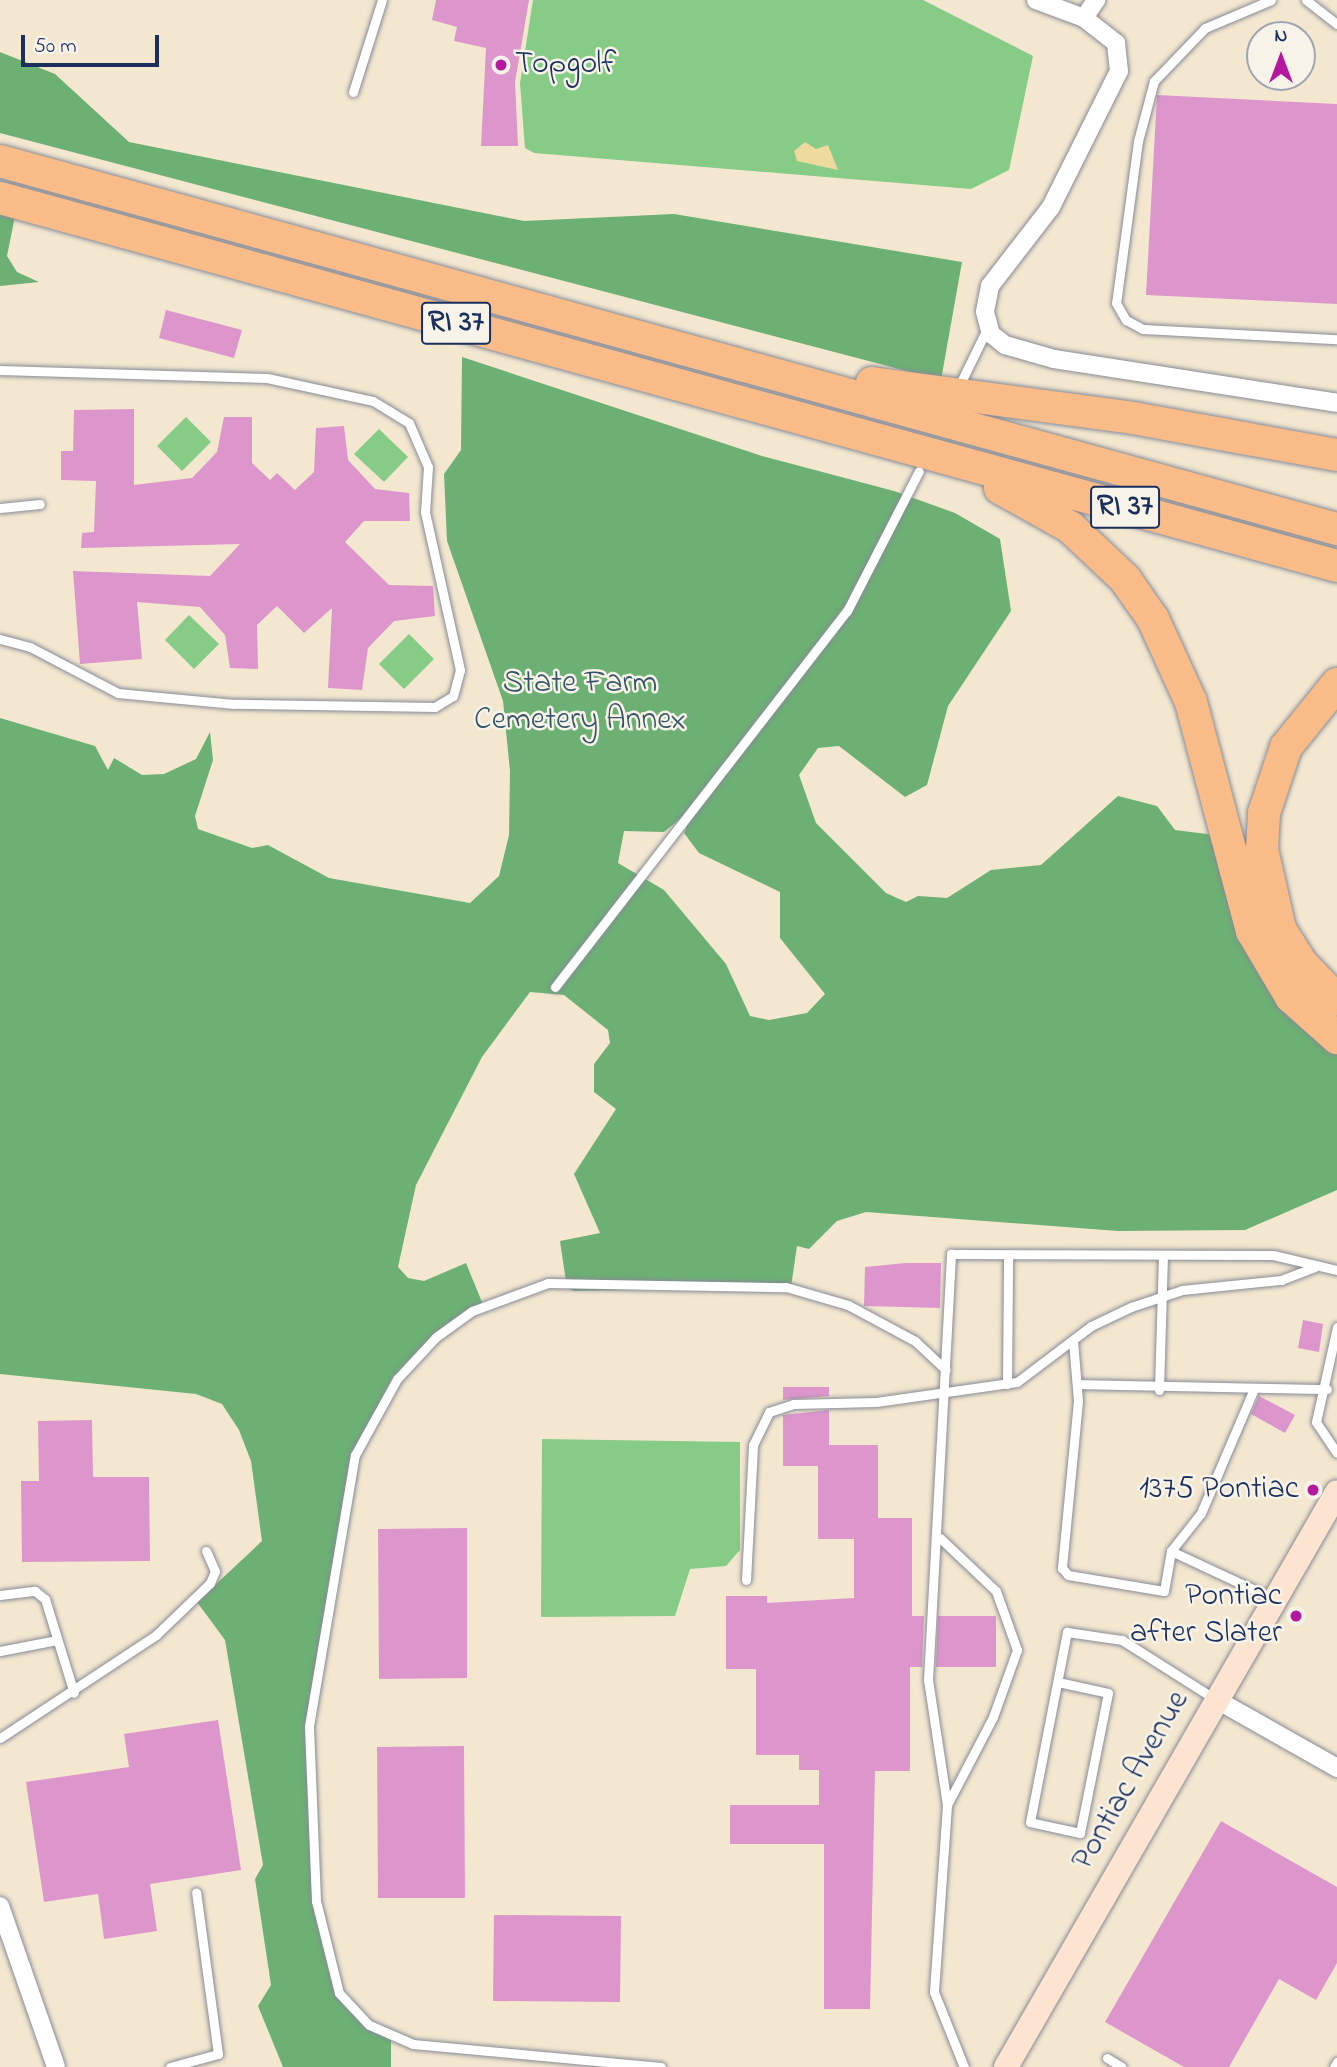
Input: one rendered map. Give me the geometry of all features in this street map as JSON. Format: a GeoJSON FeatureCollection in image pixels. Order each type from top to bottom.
{"type":"FeatureCollection","features":[{"type":"Feature","properties":{"kind":"highway","name":"RI 37"},"geometry":{"type":"LineString","coordinates":[[0,161],[1337,529]]}},
{"type":"Feature","properties":{"kind":"highway","name":"RI 37"},"geometry":{"type":"LineString","coordinates":[[0,198],[916,460],[1337,566]]}},
{"type":"Feature","properties":{"kind":"highway"},"geometry":{"type":"LineString","coordinates":[[663,344],[1337,456]]}},
{"type":"Feature","properties":{"kind":"highway"},"geometry":{"type":"LineString","coordinates":[[916,460],[1053,515],[1141,599],[1183,679],[1252,931],[1291,997],[1337,1038]]}},
{"type":"Feature","properties":{"kind":"highway"},"geometry":{"type":"LineString","coordinates":[[1337,684],[1310,710],[1281,757],[1264,813],[1262,849],[1280,929],[1302,964],[1337,1000]]}},
{"type":"Feature","properties":{"kind":"main road","name":"Pontiac Avenue"},"geometry":{"type":"LineString","coordinates":[[1006,2067],[1337,1492]]}},
{"type":"Feature","properties":{"kind":"street"},"geometry":{"type":"LineString","coordinates":[[1036,0],[1084,18],[1112,37],[1119,71],[1051,207],[990,286],[988,327],[1005,345],[1054,359],[1337,403]]}},
{"type":"Feature","properties":{"kind":"street"},"geometry":{"type":"LineString","coordinates":[[1084,18],[1096,0]]}},
{"type":"Feature","properties":{"kind":"street"},"geometry":{"type":"LineString","coordinates":[[1217,1700],[1337,1768]]}},
{"type":"Feature","properties":{"kind":"street"},"geometry":{"type":"LineString","coordinates":[[0,1906],[56,2067]]}},
{"type":"Feature","properties":{"kind":"lane"},"geometry":{"type":"LineString","coordinates":[[353,92],[382,0]]}},
{"type":"Feature","properties":{"kind":"lane"},"geometry":{"type":"LineString","coordinates":[[1271,0],[1205,28],[1154,81],[1138,141],[1116,303],[1126,320],[1143,329],[1337,339]]}},
{"type":"Feature","properties":{"kind":"lane"},"geometry":{"type":"LineString","coordinates":[[1306,0],[1337,24]]}},
{"type":"Feature","properties":{"kind":"lane"},"geometry":{"type":"LineString","coordinates":[[960,384],[988,327]]}},
{"type":"Feature","properties":{"kind":"lane"},"geometry":{"type":"LineString","coordinates":[[0,370],[267,378],[373,401],[409,423],[428,467],[425,512],[460,670],[453,696],[435,707],[193,701],[118,693],[30,647],[0,639]]}},
{"type":"Feature","properties":{"kind":"lane"},"geometry":{"type":"LineString","coordinates":[[555,987],[847,611],[916,460]]}},
{"type":"Feature","properties":{"kind":"lane"},"geometry":{"type":"LineString","coordinates":[[0,508],[40,505]]}},
{"type":"Feature","properties":{"kind":"lane"},"geometry":{"type":"LineString","coordinates":[[964,2067],[934,1992],[947,1805],[928,1680],[940,1538],[951,1254],[1008,1257],[1273,1255],[1337,1270]]}},
{"type":"Feature","properties":{"kind":"lane"},"geometry":{"type":"LineString","coordinates":[[1159,1390],[1163,1255]]}},
{"type":"Feature","properties":{"kind":"lane"},"geometry":{"type":"LineString","coordinates":[[1007,1384],[1008,1257]]}},
{"type":"Feature","properties":{"kind":"lane"},"geometry":{"type":"LineString","coordinates":[[746,1580],[753,1445],[769,1412],[793,1404],[945,1392],[1007,1384],[1038,1371],[1091,1326],[1160,1296],[1281,1280],[1315,1266]]}},
{"type":"Feature","properties":{"kind":"lane"},"geometry":{"type":"LineString","coordinates":[[661,2067],[413,2044],[369,2025],[339,1993],[316,1901],[309,1726],[342,1503],[358,1446],[397,1379],[436,1337],[472,1311],[548,1283],[786,1287],[848,1305],[915,1341],[946,1370]]}},
{"type":"Feature","properties":{"kind":"lane"},"geometry":{"type":"LineString","coordinates":[[1337,1327],[1327,1389],[1316,1422],[1337,1453]]}},
{"type":"Feature","properties":{"kind":"lane"},"geometry":{"type":"LineString","coordinates":[[1073,1341],[1078,1384],[1062,1568],[1068,1575],[1164,1591],[1171,1551],[1201,1513],[1252,1391]]}},
{"type":"Feature","properties":{"kind":"lane"},"geometry":{"type":"LineString","coordinates":[[1078,1384],[1159,1390],[1327,1389]]}},
{"type":"Feature","properties":{"kind":"lane"},"geometry":{"type":"LineString","coordinates":[[940,1538],[996,1591],[1017,1650],[993,1717],[947,1805]]}},
{"type":"Feature","properties":{"kind":"lane"},"geometry":{"type":"LineString","coordinates":[[0,1738],[74,1693],[156,1635],[211,1583],[215,1571],[206,1551]]}},
{"type":"Feature","properties":{"kind":"lane"},"geometry":{"type":"LineString","coordinates":[[1171,1551],[1276,1600]]}},
{"type":"Feature","properties":{"kind":"lane"},"geometry":{"type":"LineString","coordinates":[[0,1595],[35,1591],[45,1600],[74,1693]]}},
{"type":"Feature","properties":{"kind":"lane"},"geometry":{"type":"LineString","coordinates":[[1058,1682],[1108,1693],[1080,1832],[1030,1822],[1067,1632],[1122,1640],[1217,1700]]}},
{"type":"Feature","properties":{"kind":"lane"},"geometry":{"type":"LineString","coordinates":[[0,1651],[57,1640]]}},
{"type":"Feature","properties":{"kind":"lane"},"geometry":{"type":"LineString","coordinates":[[170,2067],[218,2053],[196,1892]]}},
{"type":"Feature","properties":{"kind":"lane"},"geometry":{"type":"LineString","coordinates":[[1107,2059],[1122,2067]]}},
{"type":"Feature","properties":{"kind":"lane"},"geometry":{"type":"LineString","coordinates":[[1334,2067],[1337,2062]]}},
{"type":"Feature","properties":{"kind":"green space"},"geometry":{"type":"Polygon","coordinates":[[[533,0],[923,0],[1033,56],[1009,170],[971,189],[534,153],[525,148],[520,83],[533,0]]]}},
{"type":"Feature","properties":{"kind":"green space"},"geometry":{"type":"Polygon","coordinates":[[[0,52],[55,74],[129,142],[524,221],[674,214],[962,262],[941,380],[0,133],[0,52]]]}},
{"type":"Feature","properties":{"kind":"green space"},"geometry":{"type":"Polygon","coordinates":[[[0,201],[17,206],[7,256],[17,272],[39,282],[0,286],[0,201]]]}},
{"type":"Feature","properties":{"kind":"green space","name":"State Farm Cemetery Annex"},"geometry":{"type":"Polygon","coordinates":[[[462,357],[762,456],[894,491],[955,513],[1000,539],[1011,611],[948,706],[927,785],[905,797],[839,746],[818,748],[799,775],[816,823],[886,893],[906,902],[918,896],[947,898],[991,870],[1041,865],[1118,796],[1157,806],[1175,830],[1223,836],[1337,1039],[1337,1190],[1245,1230],[1118,1231],[866,1212],[837,1221],[809,1249],[797,1246],[791,1287],[574,1291],[567,1288],[560,1241],[600,1233],[574,1174],[616,1109],[594,1092],[594,1064],[610,1043],[608,1030],[564,995],[530,992],[482,1057],[416,1185],[398,1267],[408,1278],[424,1281],[466,1263],[484,1307],[419,1357],[357,1447],[309,1727],[318,1904],[336,1984],[361,2017],[391,2036],[391,2067],[283,2067],[258,2006],[271,1985],[255,1879],[263,1865],[225,1640],[197,1602],[262,1541],[251,1461],[239,1430],[222,1404],[196,1394],[0,1374],[0,718],[95,746],[108,770],[114,758],[142,775],[164,774],[196,759],[210,732],[213,760],[195,816],[198,829],[252,848],[268,845],[329,878],[470,903],[499,876],[509,835],[510,771],[503,701],[447,541],[444,474],[461,450],[462,357]],[[695,807],[664,832],[624,831],[618,863],[664,890],[726,964],[750,1016],[769,1020],[807,1013],[825,994],[780,938],[780,892],[699,853],[684,833],[695,807]]]}},
{"type":"Feature","properties":{"kind":"green space"},"geometry":{"type":"Polygon","coordinates":[[[186,417],[211,442],[182,471],[157,446],[186,417]]]}},
{"type":"Feature","properties":{"kind":"green space"},"geometry":{"type":"Polygon","coordinates":[[[379,429],[408,457],[384,482],[354,454],[379,429]]]}},
{"type":"Feature","properties":{"kind":"green space"},"geometry":{"type":"Polygon","coordinates":[[[189,615],[219,644],[194,669],[165,640],[189,615]]]}},
{"type":"Feature","properties":{"kind":"green space"},"geometry":{"type":"Polygon","coordinates":[[[409,634],[434,659],[404,689],[379,664],[409,634]]]}},
{"type":"Feature","properties":{"kind":"green space"},"geometry":{"type":"Polygon","coordinates":[[[542,1439],[740,1442],[740,1550],[726,1566],[690,1569],[675,1616],[541,1617],[542,1439]]]}},
{"type":"Feature","properties":{"kind":"sand"},"geometry":{"type":"Polygon","coordinates":[[[805,142],[816,149],[828,145],[838,170],[797,161],[794,151],[805,142]]]}},
{"type":"Feature","properties":{"kind":"building","name":"Topgolf"},"geometry":{"type":"Polygon","coordinates":[[[436,0],[529,0],[515,82],[518,146],[481,146],[486,48],[454,41],[457,27],[432,20],[436,0]]]}},
{"type":"Feature","properties":{"kind":"building"},"geometry":{"type":"Polygon","coordinates":[[[1157,95],[1337,104],[1337,304],[1146,295],[1157,95]]]}},
{"type":"Feature","properties":{"kind":"building"},"geometry":{"type":"Polygon","coordinates":[[[166,310],[242,330],[234,358],[159,338],[166,310]]]}},
{"type":"Feature","properties":{"kind":"building"},"geometry":{"type":"Polygon","coordinates":[[[134,409],[134,485],[192,478],[217,452],[224,417],[252,417],[252,463],[270,480],[277,473],[295,490],[314,472],[316,428],[344,426],[348,460],[375,489],[409,493],[410,521],[364,521],[345,542],[389,585],[433,586],[435,616],[394,621],[368,648],[362,690],[328,688],[332,608],[304,633],[277,606],[257,625],[258,669],[230,668],[225,635],[200,607],[137,602],[142,659],[80,664],[73,571],[210,576],[240,544],[81,548],[82,533],[94,532],[96,481],[61,480],[61,451],[73,451],[74,410],[134,409]]]}},
{"type":"Feature","properties":{"kind":"building"},"geometry":{"type":"Polygon","coordinates":[[[941,1263],[940,1308],[864,1306],[865,1267],[941,1263]]]}},
{"type":"Feature","properties":{"kind":"building"},"geometry":{"type":"Polygon","coordinates":[[[1303,1320],[1323,1324],[1319,1352],[1298,1348],[1303,1320]]]}},
{"type":"Feature","properties":{"kind":"building"},"geometry":{"type":"Polygon","coordinates":[[[783,1387],[829,1387],[829,1396],[783,1400],[783,1387]]]}},
{"type":"Feature","properties":{"kind":"building"},"geometry":{"type":"Polygon","coordinates":[[[1259,1396],[1295,1415],[1285,1433],[1251,1414],[1259,1396]]]}},
{"type":"Feature","properties":{"kind":"building"},"geometry":{"type":"Polygon","coordinates":[[[829,1410],[829,1445],[878,1445],[878,1518],[912,1518],[912,1616],[924,1616],[922,1667],[910,1667],[910,1771],[875,1771],[870,2009],[824,2009],[824,1844],[730,1844],[730,1805],[819,1805],[819,1770],[799,1770],[799,1755],[756,1755],[756,1669],[726,1669],[726,1596],[767,1596],[767,1603],[854,1598],[854,1539],[818,1539],[818,1466],[783,1466],[783,1415],[829,1410]]]}},
{"type":"Feature","properties":{"kind":"building"},"geometry":{"type":"Polygon","coordinates":[[[92,1420],[93,1477],[149,1477],[150,1561],[22,1562],[21,1481],[39,1481],[38,1421],[92,1420]]]}},
{"type":"Feature","properties":{"kind":"building"},"geometry":{"type":"Polygon","coordinates":[[[467,1528],[467,1678],[379,1679],[378,1529],[467,1528]]]}},
{"type":"Feature","properties":{"kind":"building"},"geometry":{"type":"Polygon","coordinates":[[[938,1616],[996,1616],[996,1667],[936,1667],[938,1616]]]}},
{"type":"Feature","properties":{"kind":"building"},"geometry":{"type":"Polygon","coordinates":[[[218,1720],[241,1870],[150,1884],[157,1931],[104,1939],[98,1894],[44,1902],[26,1782],[129,1767],[124,1734],[218,1720]]]}},
{"type":"Feature","properties":{"kind":"building"},"geometry":{"type":"Polygon","coordinates":[[[464,1746],[465,1898],[378,1898],[377,1747],[464,1746]]]}},
{"type":"Feature","properties":{"kind":"building"},"geometry":{"type":"Polygon","coordinates":[[[1221,1821],[1337,1887],[1337,1963],[1316,2000],[1279,1979],[1229,2067],[1184,2067],[1105,2022],[1221,1821]]]}},
{"type":"Feature","properties":{"kind":"building"},"geometry":{"type":"Polygon","coordinates":[[[494,1915],[621,1916],[620,2002],[493,2001],[494,1915]]]}},
{"type":"Feature","properties":{"kind":"place","name":"Topgolf"},"geometry":{"type":"Point","coordinates":[501,65]}},
{"type":"Feature","properties":{"kind":"place","name":"1375 Pontiac"},"geometry":{"type":"Point","coordinates":[1313,1490]}},
{"type":"Feature","properties":{"kind":"place","name":"Pontiac after Slater"},"geometry":{"type":"Point","coordinates":[1296,1616]}}]}
